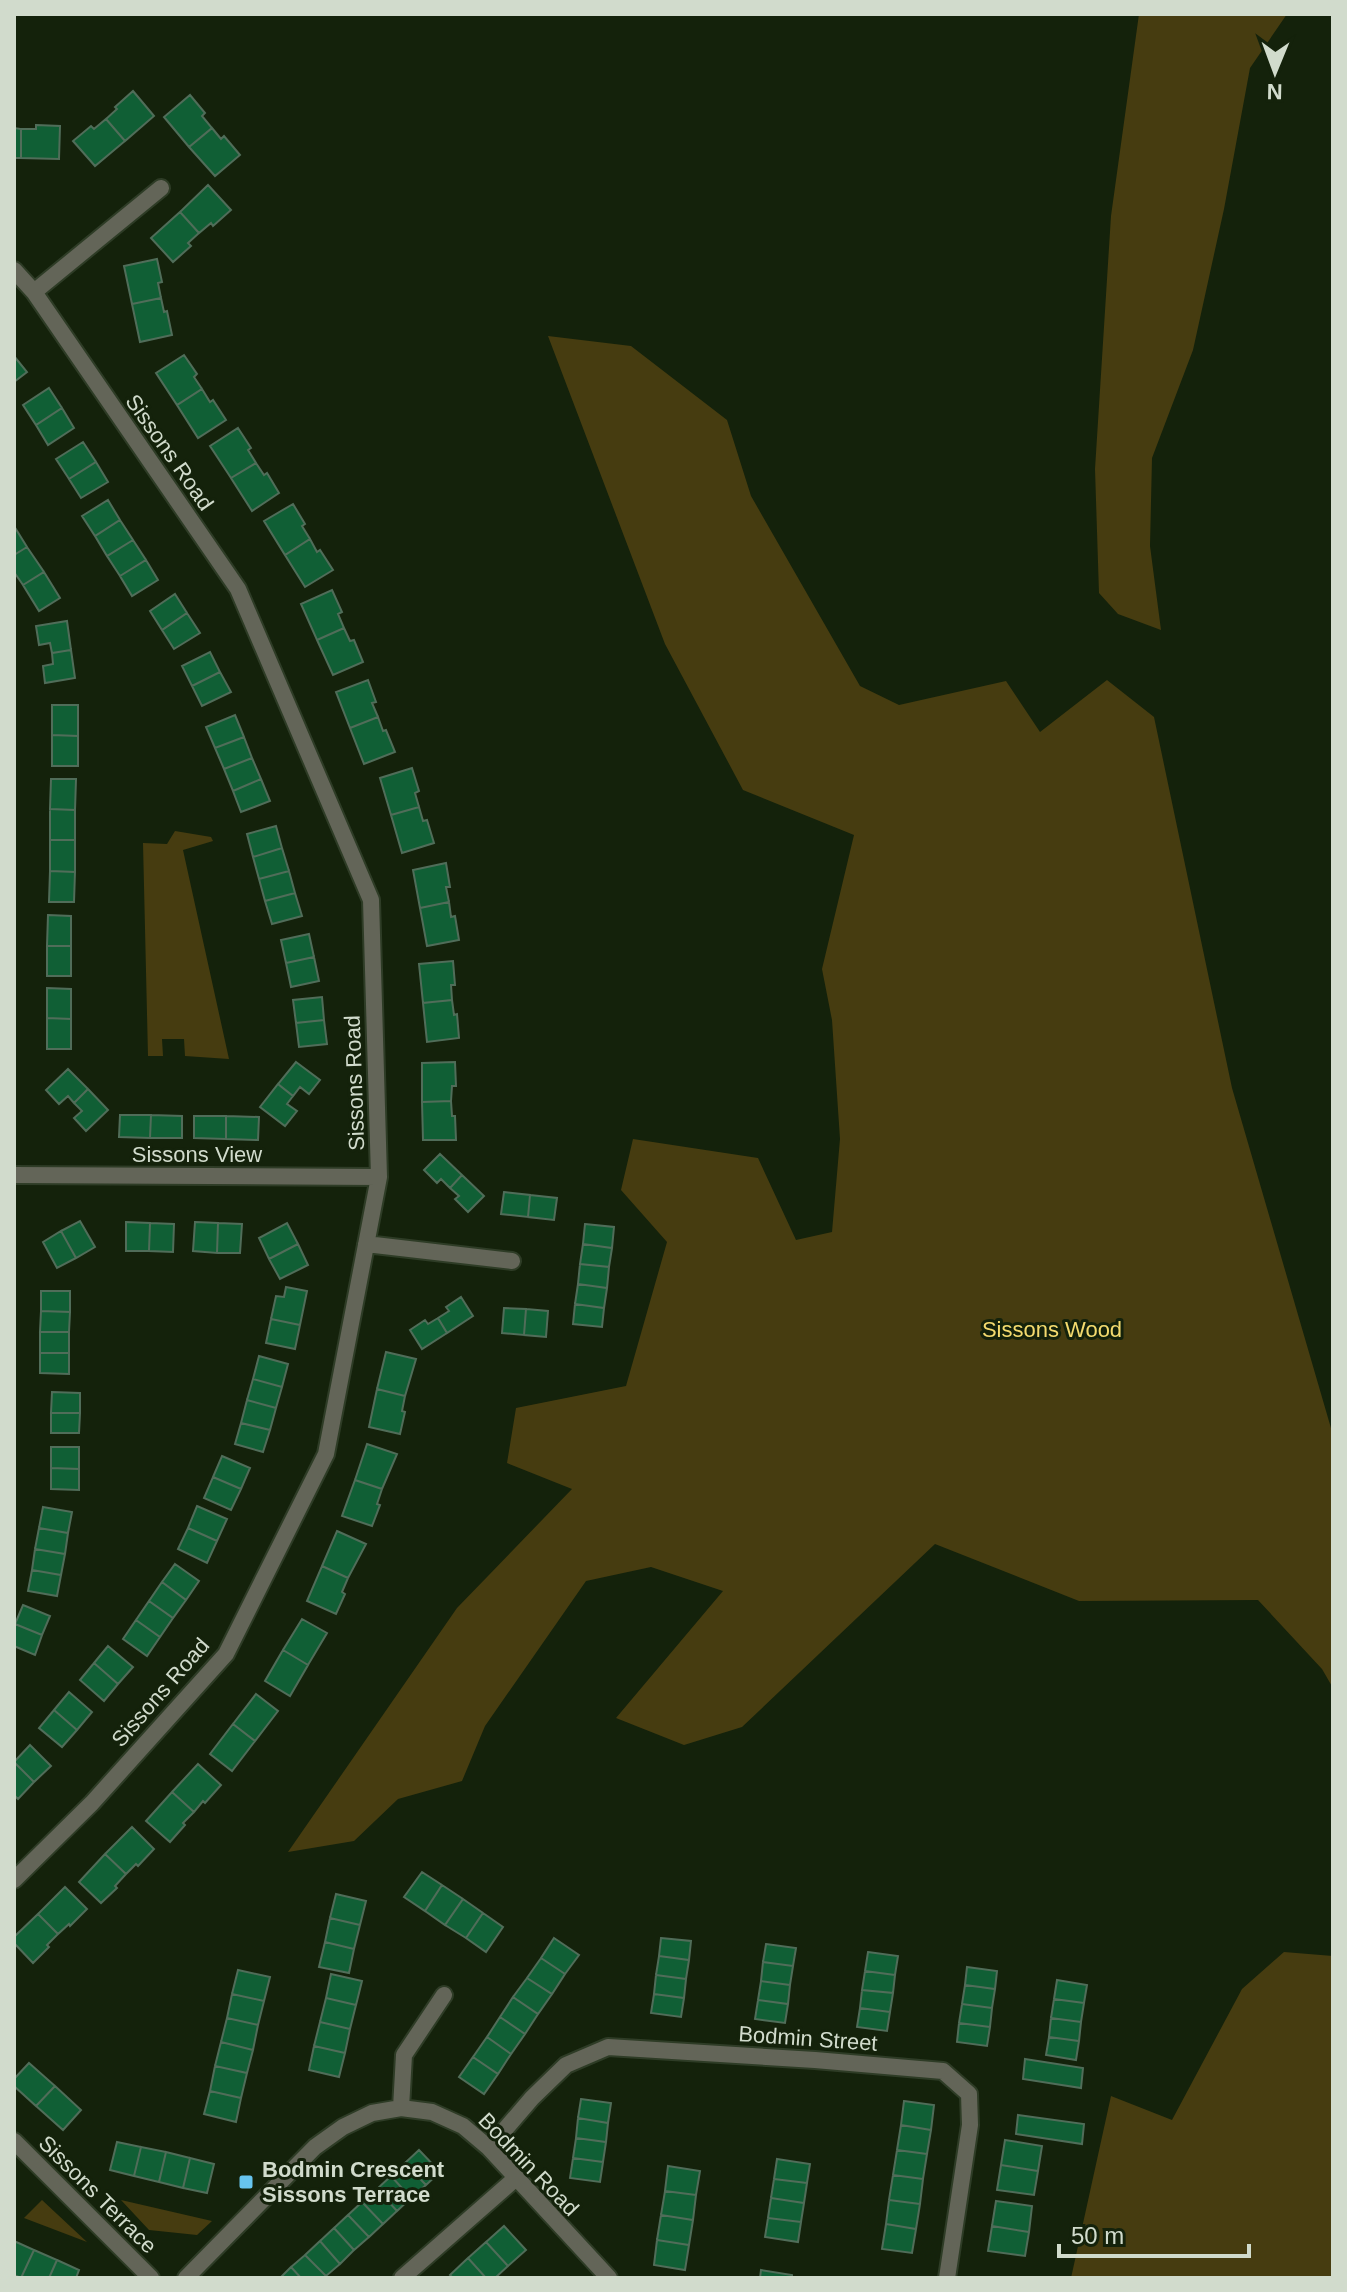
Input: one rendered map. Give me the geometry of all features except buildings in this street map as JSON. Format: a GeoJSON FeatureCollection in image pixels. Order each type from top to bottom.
{"type":"FeatureCollection","features":[{"type":"Feature","properties":{"kind":"street"},"geometry":{"type":"LineString","coordinates":[[34,292],[161,188]]}},
{"type":"Feature","properties":{"kind":"street","name":"Sissons Road"},"geometry":{"type":"LineString","coordinates":[[14,270],[34,292],[238,589],[371,900],[379,1177],[326,1454],[226,1654],[92,1803],[14,1880]]}},
{"type":"Feature","properties":{"kind":"street","name":"Sissons View"},"geometry":{"type":"LineString","coordinates":[[14,1175],[379,1177]]}},
{"type":"Feature","properties":{"kind":"street"},"geometry":{"type":"LineString","coordinates":[[366,1244],[512,1261]]}},
{"type":"Feature","properties":{"kind":"street"},"geometry":{"type":"LineString","coordinates":[[186,2278],[315,2147],[343,2127],[372,2113],[401,2108],[404,2055],[444,1995]]}},
{"type":"Feature","properties":{"kind":"street","name":"Bodmin Street"},"geometry":{"type":"LineString","coordinates":[[489,2148],[532,2098],[566,2065],[608,2047],[943,2071],[969,2094],[970,2125],[947,2278]]}},
{"type":"Feature","properties":{"kind":"street","name":"Bodmin Road"},"geometry":{"type":"LineString","coordinates":[[401,2108],[432,2112],[463,2126],[489,2148],[599,2275]]}},
{"type":"Feature","properties":{"kind":"street","name":"Sissons Terrace"},"geometry":{"type":"LineString","coordinates":[[14,2141],[151,2278]]}},
{"type":"Feature","properties":{"kind":"street"},"geometry":{"type":"LineString","coordinates":[[402,2278],[516,2178]]}},
{"type":"Feature","properties":{"kind":"green space"},"geometry":{"type":"Polygon","coordinates":[[[1139,14],[1287,14],[1250,68],[1224,209],[1193,350],[1152,458],[1150,546],[1161,630],[1118,614],[1099,593],[1095,469],[1111,216],[1139,14]]]}},
{"type":"Feature","properties":{"kind":"green space","name":"Sissons Wood"},"geometry":{"type":"Polygon","coordinates":[[[548,336],[631,346],[727,420],[751,496],[860,686],[899,705],[1006,681],[1040,732],[1107,680],[1154,717],[1232,1088],[1333,1435],[1333,1688],[1322,1669],[1258,1600],[1079,1601],[935,1544],[742,1727],[684,1745],[616,1718],[723,1591],[651,1567],[586,1581],[485,1726],[462,1781],[398,1799],[354,1841],[288,1852],[457,1608],[572,1489],[507,1463],[516,1408],[626,1386],[667,1242],[621,1190],[633,1139],[758,1158],[796,1240],[832,1232],[840,1139],[832,1020],[822,969],[854,835],[743,790],[665,644],[548,336]]]}},
{"type":"Feature","properties":{"kind":"green space"},"geometry":{"type":"Polygon","coordinates":[[[175,831],[211,837],[213,841],[183,850],[229,1059],[185,1056],[184,1039],[162,1039],[163,1056],[148,1056],[143,843],[167,844],[175,831]]]}},
{"type":"Feature","properties":{"kind":"green space"},"geometry":{"type":"Polygon","coordinates":[[[1284,1952],[1333,1956],[1333,2278],[1071,2278],[1111,2096],[1172,2120],[1242,1989],[1284,1952]]]}},
{"type":"Feature","properties":{"kind":"green space"},"geometry":{"type":"Polygon","coordinates":[[[42,2200],[87,2242],[24,2218],[42,2200]]]}},
{"type":"Feature","properties":{"kind":"green space"},"geometry":{"type":"Polygon","coordinates":[[[121,2200],[212,2221],[197,2235],[149,2230],[121,2200]]]}},
{"type":"Feature","properties":{"kind":"place","name":"Bodmin Crescent Sissons Terrace"},"geometry":{"type":"Point","coordinates":[246,2182]}}]}
